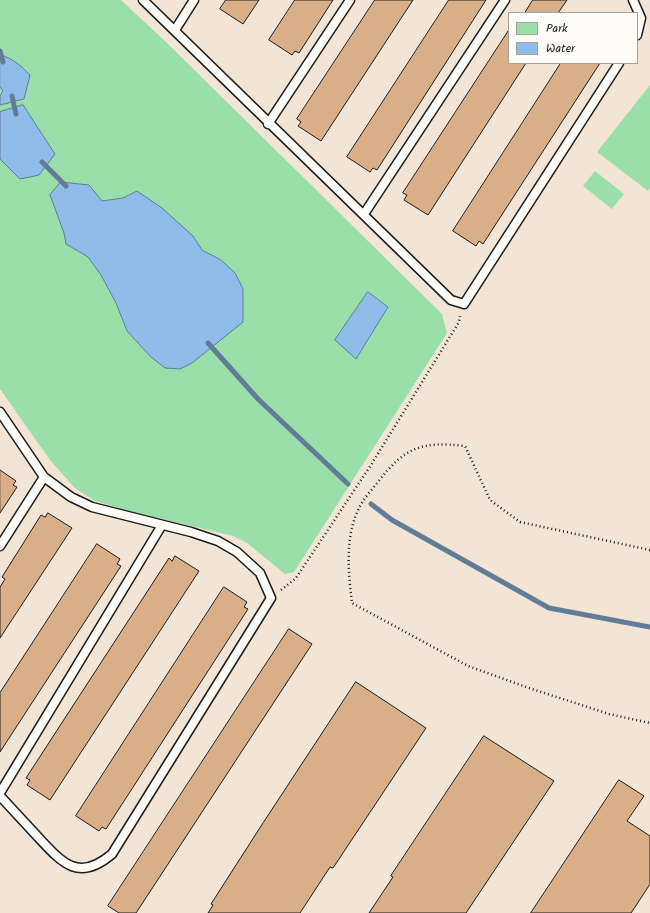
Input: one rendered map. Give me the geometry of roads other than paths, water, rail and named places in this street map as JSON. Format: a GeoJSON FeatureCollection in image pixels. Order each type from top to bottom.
{"type":"FeatureCollection","features":[{"type":"Feature","properties":{"kind":"lane"},"geometry":{"type":"LineString","coordinates":[[143,0],[268,124],[364,214],[451,300],[464,304],[618,64]]}},
{"type":"Feature","properties":{"kind":"lane"},"geometry":{"type":"LineString","coordinates":[[174,30],[194,0]]}},
{"type":"Feature","properties":{"kind":"lane"},"geometry":{"type":"LineString","coordinates":[[268,124],[350,0]]}},
{"type":"Feature","properties":{"kind":"lane"},"geometry":{"type":"LineString","coordinates":[[364,214],[505,0]]}},
{"type":"Feature","properties":{"kind":"lane"},"geometry":{"type":"LineString","coordinates":[[633,0],[641,18],[638,31]]}},
{"type":"Feature","properties":{"kind":"lane"},"geometry":{"type":"LineString","coordinates":[[0,412],[44,477],[71,497],[92,507],[218,541],[237,552],[260,573],[271,598],[112,854],[101,863],[92,867],[79,868],[62,861],[0,796]]}},
{"type":"Feature","properties":{"kind":"lane"},"geometry":{"type":"LineString","coordinates":[[0,546],[44,477]]}},
{"type":"Feature","properties":{"kind":"lane"},"geometry":{"type":"LineString","coordinates":[[0,793],[162,525]]}},
{"type":"Feature","properties":{"kind":"water"},"geometry":{"type":"Polygon","coordinates":[[[0,55],[13,60],[30,75],[24,99],[0,105],[0,96],[3,91],[0,87],[0,55]]]}},
{"type":"Feature","properties":{"kind":"water"},"geometry":{"type":"Polygon","coordinates":[[[23,105],[55,154],[39,175],[20,179],[0,159],[0,112],[23,105]]]}},
{"type":"Feature","properties":{"kind":"water"},"geometry":{"type":"Polygon","coordinates":[[[61,182],[89,185],[102,201],[123,198],[137,191],[162,208],[193,236],[202,250],[221,260],[235,273],[243,289],[243,322],[192,363],[180,369],[165,368],[151,357],[127,331],[116,303],[101,275],[88,257],[66,244],[64,233],[50,195],[61,182]]]}},
{"type":"Feature","properties":{"kind":"water"},"geometry":{"type":"Polygon","coordinates":[[[368,292],[388,307],[356,359],[335,340],[368,292]]]}},
{"type":"Feature","properties":{"kind":"waterway"},"geometry":{"type":"LineString","coordinates":[[0,51],[3,62]]}},
{"type":"Feature","properties":{"kind":"waterway"},"geometry":{"type":"LineString","coordinates":[[12,96],[16,114]]}},
{"type":"Feature","properties":{"kind":"waterway"},"geometry":{"type":"LineString","coordinates":[[42,162],[66,186]]}},
{"type":"Feature","properties":{"kind":"waterway"},"geometry":{"type":"LineString","coordinates":[[208,343],[258,399],[348,484]]}},
{"type":"Feature","properties":{"kind":"waterway"},"geometry":{"type":"LineString","coordinates":[[371,504],[392,520],[549,608],[650,627]]}}]}
